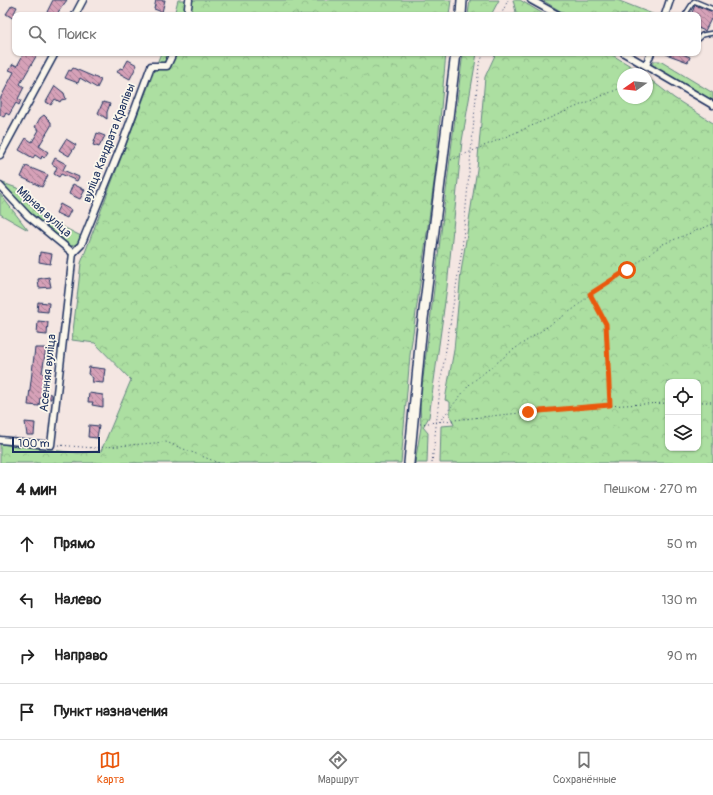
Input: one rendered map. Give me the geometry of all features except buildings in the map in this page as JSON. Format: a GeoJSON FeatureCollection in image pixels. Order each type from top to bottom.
{"type":"FeatureCollection","features":[{"type":"Feature","properties":{"kind":"main road"},"geometry":{"type":"LineString","coordinates":[[460,12],[462,0]]}},
{"type":"Feature","properties":{"kind":"main road"},"geometry":{"type":"LineString","coordinates":[[409,463],[421,335],[456,56]]}},
{"type":"Feature","properties":{"kind":"street"},"geometry":{"type":"LineString","coordinates":[[77,12],[83,0]]}},
{"type":"Feature","properties":{"kind":"street"},"geometry":{"type":"LineString","coordinates":[[187,12],[189,0]]}},
{"type":"Feature","properties":{"kind":"street"},"geometry":{"type":"LineString","coordinates":[[531,0],[553,12]]}},
{"type":"Feature","properties":{"kind":"street"},"geometry":{"type":"LineString","coordinates":[[666,12],[670,0]]}},
{"type":"Feature","properties":{"kind":"street"},"geometry":{"type":"LineString","coordinates":[[0,155],[53,56]]}},
{"type":"Feature","properties":{"kind":"street","name":"вуліца Кандрата Крапівы"},"geometry":{"type":"LineString","coordinates":[[72,253],[81,245],[122,144],[151,66],[167,66],[172,56]]}},
{"type":"Feature","properties":{"kind":"street"},"geometry":{"type":"LineString","coordinates":[[630,56],[713,105]]}},
{"type":"Feature","properties":{"kind":"street"},"geometry":{"type":"LineString","coordinates":[[646,65],[650,56]]}},
{"type":"Feature","properties":{"kind":"street","name":"Мірная вуліца"},"geometry":{"type":"LineString","coordinates":[[0,186],[28,216],[72,253]]}},
{"type":"Feature","properties":{"kind":"street","name":"Асенняя вуліца"},"geometry":{"type":"LineString","coordinates":[[51,445],[72,253]]}},
{"type":"Feature","properties":{"kind":"street"},"geometry":{"type":"LineString","coordinates":[[0,440],[51,445]]}},
{"type":"Feature","properties":{"kind":"lane"},"geometry":{"type":"LineString","coordinates":[[687,12],[694,1],[713,9]]}},
{"type":"Feature","properties":{"kind":"lane"},"geometry":{"type":"LineString","coordinates":[[701,36],[713,33]]}},
{"type":"Feature","properties":{"kind":"path"},"geometry":{"type":"LineString","coordinates":[[502,12],[508,0]]}},
{"type":"Feature","properties":{"kind":"path"},"geometry":{"type":"LineString","coordinates":[[432,463],[436,422],[462,250],[479,65],[483,56]]}},
{"type":"Feature","properties":{"kind":"path"},"geometry":{"type":"LineString","coordinates":[[443,164],[472,150],[617,90]]}},
{"type":"Feature","properties":{"kind":"path"},"geometry":{"type":"LineString","coordinates":[[439,422],[470,384],[512,350],[575,308],[590,294],[616,279],[664,244],[713,224]]}},
{"type":"Feature","properties":{"kind":"path"},"geometry":{"type":"LineString","coordinates":[[590,294],[606,324],[610,405]]}},
{"type":"Feature","properties":{"kind":"path"},"geometry":{"type":"LineString","coordinates":[[701,402],[713,402]]}},
{"type":"Feature","properties":{"kind":"path"},"geometry":{"type":"LineString","coordinates":[[412,425],[610,405],[665,403]]}},
{"type":"Feature","properties":{"kind":"path"},"geometry":{"type":"LineString","coordinates":[[51,445],[94,448],[166,442],[219,463]]}},
{"type":"Feature","properties":{"kind":"green space"},"geometry":{"type":"Polygon","coordinates":[[[178,0],[451,0],[449,12],[175,12],[178,0]]]}},
{"type":"Feature","properties":{"kind":"green space"},"geometry":{"type":"Polygon","coordinates":[[[470,0],[499,0],[493,12],[468,12],[470,0]]]}},
{"type":"Feature","properties":{"kind":"green space"},"geometry":{"type":"Polygon","coordinates":[[[513,0],[520,0],[540,12],[516,12],[513,0]]]}},
{"type":"Feature","properties":{"kind":"green space"},"geometry":{"type":"Polygon","coordinates":[[[542,0],[617,0],[647,12],[562,12],[542,0]]]}},
{"type":"Feature","properties":{"kind":"green space"},"geometry":{"type":"Polygon","coordinates":[[[160,56],[446,56],[435,175],[410,355],[401,463],[0,463],[0,444],[78,453],[101,451],[131,380],[95,343],[72,340],[81,263],[160,56]]]}},
{"type":"Feature","properties":{"kind":"green space"},"geometry":{"type":"Polygon","coordinates":[[[463,56],[476,56],[462,141],[447,287],[429,417],[423,427],[428,433],[427,463],[415,463],[421,427],[420,403],[463,56]]]}},
{"type":"Feature","properties":{"kind":"green space"},"geometry":{"type":"Polygon","coordinates":[[[495,56],[614,56],[634,68],[617,68],[617,104],[653,104],[653,82],[674,98],[713,123],[713,463],[440,463],[441,426],[454,425],[450,415],[450,402],[445,400],[454,350],[461,272],[477,169],[485,77],[495,56]]]}},
{"type":"Feature","properties":{"kind":"green space"},"geometry":{"type":"Polygon","coordinates":[[[654,61],[660,61],[713,93],[713,103],[651,65],[654,61]]]}},
{"type":"Feature","properties":{"kind":"green space"},"geometry":{"type":"Polygon","coordinates":[[[0,182],[17,188],[39,215],[81,236],[79,243],[71,246],[27,210],[0,182]]]}},
{"type":"Feature","properties":{"kind":"green space"},"geometry":{"type":"Polygon","coordinates":[[[0,194],[28,230],[0,214],[0,194]]]}},
{"type":"Feature","properties":{"kind":"route"},"geometry":{"type":"LineString","coordinates":[[528,412],[610,405],[610,375],[606,324],[590,294],[616,279],[627,270]]}}]}
